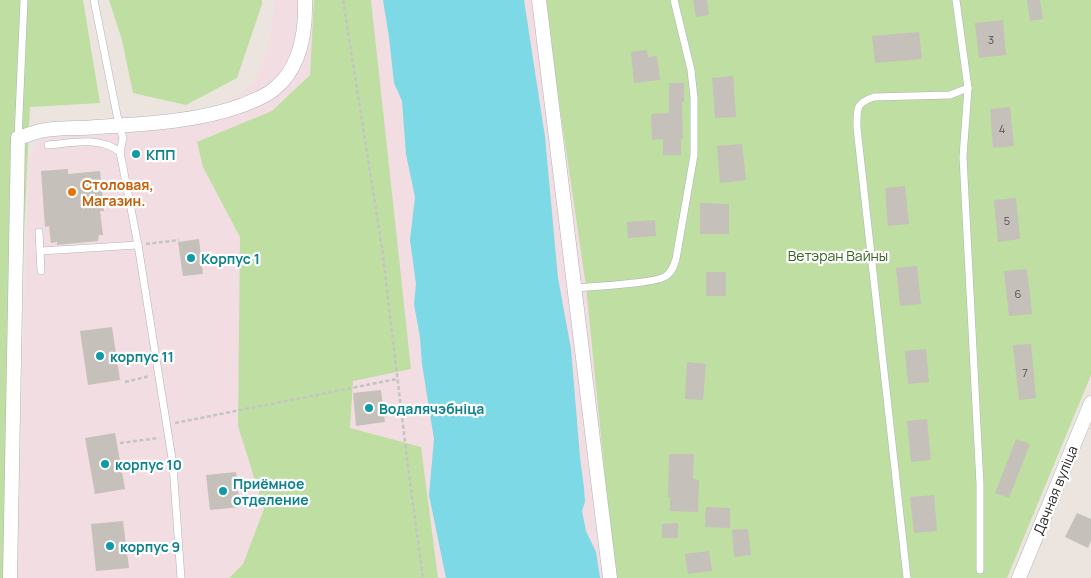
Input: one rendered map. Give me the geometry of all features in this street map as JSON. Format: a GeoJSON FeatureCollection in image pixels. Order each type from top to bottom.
{"type":"FeatureCollection","features":[{"type":"Feature","properties":{"kind":"street"},"geometry":{"type":"LineString","coordinates":[[10,578],[18,138],[41,131],[159,122],[202,116],[230,109],[262,97],[273,90],[291,69],[297,56],[304,22],[305,0]]}},
{"type":"Feature","properties":{"kind":"street"},"geometry":{"type":"LineString","coordinates":[[539,0],[610,578]]}},
{"type":"Feature","properties":{"kind":"street","name":"Дачная вуліца"},"geometry":{"type":"LineString","coordinates":[[1019,578],[1091,403]]}},
{"type":"Feature","properties":{"kind":"lane"},"geometry":{"type":"LineString","coordinates":[[18,138],[24,0]]}},
{"type":"Feature","properties":{"kind":"lane"},"geometry":{"type":"LineString","coordinates":[[94,0],[118,125],[123,138],[120,152],[138,245],[167,424],[181,578]]}},
{"type":"Feature","properties":{"kind":"lane"},"geometry":{"type":"LineString","coordinates":[[575,288],[652,280],[664,277],[671,271],[676,259],[694,155],[694,98],[691,70],[674,0]]}},
{"type":"Feature","properties":{"kind":"lane"},"geometry":{"type":"LineString","coordinates":[[956,0],[968,88],[963,156],[980,484],[980,570]]}},
{"type":"Feature","properties":{"kind":"lane"},"geometry":{"type":"LineString","coordinates":[[907,578],[857,128],[857,110],[863,101],[874,97],[950,95],[968,88]]}},
{"type":"Feature","properties":{"kind":"lane"},"geometry":{"type":"LineString","coordinates":[[48,145],[94,142],[108,144],[120,152]]}},
{"type":"Feature","properties":{"kind":"lane"},"geometry":{"type":"LineString","coordinates":[[39,232],[41,271]]}},
{"type":"Feature","properties":{"kind":"lane"},"geometry":{"type":"LineString","coordinates":[[40,251],[138,245]]}},
{"type":"Feature","properties":{"kind":"path"},"geometry":{"type":"LineString","coordinates":[[343,0],[382,248],[423,578]]}},
{"type":"Feature","properties":{"kind":"path"},"geometry":{"type":"LineString","coordinates":[[138,245],[179,240]]}},
{"type":"Feature","properties":{"kind":"path"},"geometry":{"type":"LineString","coordinates":[[125,382],[158,374]]}},
{"type":"Feature","properties":{"kind":"path"},"geometry":{"type":"LineString","coordinates":[[167,424],[398,379]]}},
{"type":"Feature","properties":{"kind":"path"},"geometry":{"type":"LineString","coordinates":[[120,443],[168,437]]}},
{"type":"Feature","properties":{"kind":"shaded area"},"geometry":{"type":"Polygon","coordinates":[[[275,0],[544,0],[586,286],[615,578],[17,578],[29,157],[42,136],[107,129],[116,113],[135,118],[164,117],[209,111],[239,96],[256,80],[270,42],[275,0]]]}},
{"type":"Feature","properties":{"kind":"green space"},"geometry":{"type":"Polygon","coordinates":[[[0,0],[83,0],[100,103],[30,107],[8,578],[0,578],[0,0]]]}},
{"type":"Feature","properties":{"kind":"green space"},"geometry":{"type":"Polygon","coordinates":[[[109,0],[262,0],[262,4],[237,78],[186,105],[133,93],[122,40],[109,0]]]}},
{"type":"Feature","properties":{"kind":"green space"},"geometry":{"type":"Polygon","coordinates":[[[314,0],[371,0],[411,369],[353,381],[350,428],[421,447],[438,578],[229,578],[243,564],[264,509],[238,426],[240,237],[203,167],[197,142],[272,111],[310,75],[314,0]]]}},
{"type":"Feature","properties":{"kind":"green space","name":"Ветэран Вайны"},"geometry":{"type":"Polygon","coordinates":[[[544,0],[1091,0],[1091,375],[1007,578],[615,578],[586,286],[544,0]]]}},
{"type":"Feature","properties":{"kind":"water"},"geometry":{"type":"Polygon","coordinates":[[[383,0],[524,0],[545,137],[558,278],[571,349],[585,502],[582,511],[586,531],[596,552],[600,578],[446,578],[429,495],[434,439],[414,304],[416,284],[410,240],[415,197],[406,154],[402,101],[394,83],[383,0]]]}},
{"type":"Feature","properties":{"kind":"building"},"geometry":{"type":"Polygon","coordinates":[[[693,0],[707,0],[709,15],[696,17],[693,0]]]}},
{"type":"Feature","properties":{"kind":"building"},"geometry":{"type":"Polygon","coordinates":[[[1027,0],[1040,0],[1043,19],[1030,21],[1027,0]]]}},
{"type":"Feature","properties":{"kind":"building"},"geometry":{"type":"Polygon","coordinates":[[[1003,20],[1006,55],[979,58],[975,23],[1003,20]]]}},
{"type":"Feature","properties":{"kind":"building"},"geometry":{"type":"Polygon","coordinates":[[[919,32],[922,59],[875,63],[872,36],[919,32]]]}},
{"type":"Feature","properties":{"kind":"building"},"geometry":{"type":"Polygon","coordinates":[[[647,50],[648,57],[657,56],[660,80],[634,83],[631,52],[647,50]]]}},
{"type":"Feature","properties":{"kind":"building"},"geometry":{"type":"Polygon","coordinates":[[[733,76],[736,117],[715,118],[712,78],[733,76]]]}},
{"type":"Feature","properties":{"kind":"building"},"geometry":{"type":"Polygon","coordinates":[[[669,83],[684,83],[681,155],[663,155],[663,139],[652,140],[651,114],[669,113],[669,83]]]}},
{"type":"Feature","properties":{"kind":"building"},"geometry":{"type":"Polygon","coordinates":[[[1010,107],[1014,146],[993,148],[990,109],[1010,107]]]}},
{"type":"Feature","properties":{"kind":"building"},"geometry":{"type":"Polygon","coordinates":[[[742,144],[746,180],[720,183],[717,146],[742,144]]]}},
{"type":"Feature","properties":{"kind":"building","name":"Столовая, Магазин."},"geometry":{"type":"Polygon","coordinates":[[[68,169],[68,174],[100,171],[104,211],[100,211],[103,235],[99,235],[98,241],[57,245],[57,242],[51,243],[49,226],[45,227],[41,171],[68,169]]]}},
{"type":"Feature","properties":{"kind":"building"},"geometry":{"type":"Polygon","coordinates":[[[905,186],[909,224],[888,226],[885,188],[905,186]]]}},
{"type":"Feature","properties":{"kind":"building"},"geometry":{"type":"Polygon","coordinates":[[[1016,198],[1020,239],[998,242],[994,200],[1016,198]]]}},
{"type":"Feature","properties":{"kind":"building"},"geometry":{"type":"Polygon","coordinates":[[[700,203],[729,204],[729,234],[700,234],[700,203]]]}},
{"type":"Feature","properties":{"kind":"building"},"geometry":{"type":"Polygon","coordinates":[[[655,220],[656,236],[628,238],[627,222],[655,220]]]}},
{"type":"Feature","properties":{"kind":"building","name":"Корпус 1"},"geometry":{"type":"Polygon","coordinates":[[[199,239],[203,274],[183,276],[178,242],[199,239]]]}},
{"type":"Feature","properties":{"kind":"building"},"geometry":{"type":"Polygon","coordinates":[[[917,266],[921,304],[900,306],[896,268],[917,266]]]}},
{"type":"Feature","properties":{"kind":"building"},"geometry":{"type":"Polygon","coordinates":[[[1027,269],[1032,314],[1009,316],[1004,271],[1027,269]]]}},
{"type":"Feature","properties":{"kind":"building"},"geometry":{"type":"Polygon","coordinates":[[[706,272],[726,272],[726,296],[706,296],[706,272]]]}},
{"type":"Feature","properties":{"kind":"building","name":"корпус 11"},"geometry":{"type":"Polygon","coordinates":[[[112,327],[120,380],[88,385],[80,331],[112,327]]]}},
{"type":"Feature","properties":{"kind":"building"},"geometry":{"type":"Polygon","coordinates":[[[1031,344],[1036,398],[1019,400],[1013,345],[1031,344]]]}},
{"type":"Feature","properties":{"kind":"building"},"geometry":{"type":"Polygon","coordinates":[[[926,349],[929,382],[908,384],[905,351],[926,349]]]}},
{"type":"Feature","properties":{"kind":"building"},"geometry":{"type":"Polygon","coordinates":[[[687,362],[706,364],[703,400],[685,399],[687,362]]]}},
{"type":"Feature","properties":{"kind":"building","name":"Водалячэбніца"},"geometry":{"type":"Polygon","coordinates":[[[381,390],[385,422],[356,426],[353,393],[381,390]]]}},
{"type":"Feature","properties":{"kind":"building"},"geometry":{"type":"Polygon","coordinates":[[[927,419],[931,460],[911,462],[907,421],[927,419]]]}},
{"type":"Feature","properties":{"kind":"building","name":"корпус 10"},"geometry":{"type":"Polygon","coordinates":[[[115,433],[125,489],[95,494],[85,438],[115,433]]]}},
{"type":"Feature","properties":{"kind":"building"},"geometry":{"type":"Polygon","coordinates":[[[1016,439],[1030,444],[1009,498],[995,493],[1016,439]]]}},
{"type":"Feature","properties":{"kind":"building"},"geometry":{"type":"Polygon","coordinates":[[[669,454],[694,454],[693,479],[699,480],[698,512],[670,511],[670,497],[668,497],[669,454]]]}},
{"type":"Feature","properties":{"kind":"building","name":"Приёмное отделение"},"geometry":{"type":"Polygon","coordinates":[[[236,472],[240,507],[210,510],[206,475],[236,472]]]}},
{"type":"Feature","properties":{"kind":"building"},"geometry":{"type":"Polygon","coordinates":[[[934,495],[937,531],[914,533],[910,497],[934,495]]]}},
{"type":"Feature","properties":{"kind":"building"},"geometry":{"type":"Polygon","coordinates":[[[706,507],[730,508],[730,528],[705,527],[706,507]]]}},
{"type":"Feature","properties":{"kind":"building"},"geometry":{"type":"Polygon","coordinates":[[[1077,513],[1091,519],[1091,541],[1088,548],[1065,537],[1077,513]]]}},
{"type":"Feature","properties":{"kind":"building","name":"корпус 9"},"geometry":{"type":"Polygon","coordinates":[[[123,521],[129,568],[96,571],[91,524],[123,521]]]}},
{"type":"Feature","properties":{"kind":"building"},"geometry":{"type":"Polygon","coordinates":[[[678,523],[678,538],[662,538],[662,524],[678,523]]]}},
{"type":"Feature","properties":{"kind":"building"},"geometry":{"type":"Polygon","coordinates":[[[748,529],[751,555],[734,557],[732,530],[748,529]]]}},
{"type":"Feature","properties":{"kind":"building"},"geometry":{"type":"Polygon","coordinates":[[[709,551],[712,571],[688,574],[685,554],[709,551]]]}},
{"type":"Feature","properties":{"kind":"place","name":"КПП"},"geometry":{"type":"Point","coordinates":[136,154]}},
{"type":"Feature","properties":{"kind":"place","name":"Столовая, Магазин."},"geometry":{"type":"Point","coordinates":[72,192]}},
{"type":"Feature","properties":{"kind":"place","name":"Корпус 1"},"geometry":{"type":"Point","coordinates":[191,258]}},
{"type":"Feature","properties":{"kind":"place","name":"корпус 11"},"geometry":{"type":"Point","coordinates":[100,356]}},
{"type":"Feature","properties":{"kind":"place","name":"Водалячэбніца"},"geometry":{"type":"Point","coordinates":[369,408]}},
{"type":"Feature","properties":{"kind":"place","name":"корпус 10"},"geometry":{"type":"Point","coordinates":[105,464]}},
{"type":"Feature","properties":{"kind":"place","name":"Приёмное отделение"},"geometry":{"type":"Point","coordinates":[223,491]}},
{"type":"Feature","properties":{"kind":"place","name":"корпус 9"},"geometry":{"type":"Point","coordinates":[110,546]}}]}
